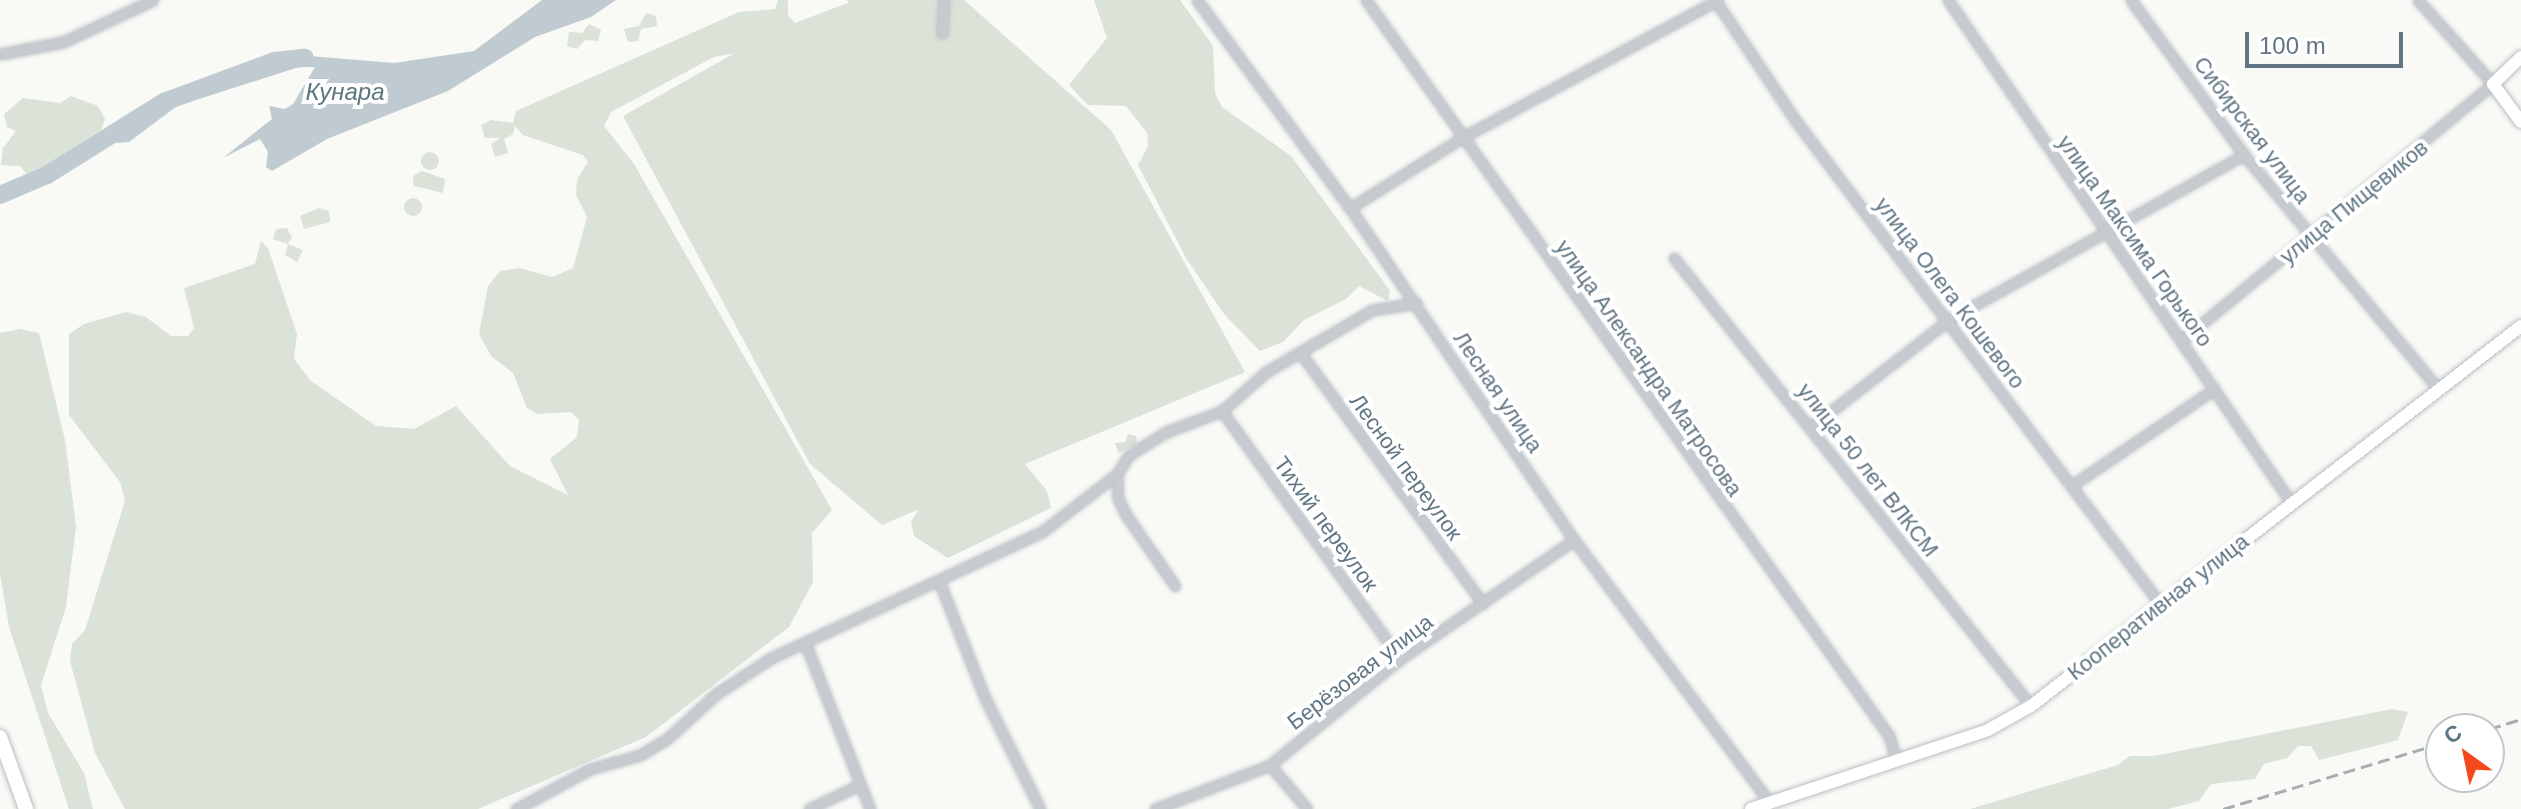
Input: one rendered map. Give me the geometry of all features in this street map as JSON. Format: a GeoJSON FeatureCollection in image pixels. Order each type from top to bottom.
{"type":"FeatureCollection","features":[{"type":"Feature","properties":{"kind":"main road","name":"улица Пищевиков"},"geometry":{"type":"LineString","coordinates":[[2493,84],[2521,57]]}},
{"type":"Feature","properties":{"kind":"main road"},"geometry":{"type":"LineString","coordinates":[[2493,84],[2521,122]]}},
{"type":"Feature","properties":{"kind":"main road","name":"Кооперативная улица"},"geometry":{"type":"LineString","coordinates":[[1751,809],[1988,730],[2031,706],[2521,326]]}},
{"type":"Feature","properties":{"kind":"main road"},"geometry":{"type":"LineString","coordinates":[[0,737],[26,809]]}},
{"type":"Feature","properties":{"kind":"street"},"geometry":{"type":"LineString","coordinates":[[0,54],[63,42],[153,0]]}},
{"type":"Feature","properties":{"kind":"street"},"geometry":{"type":"LineString","coordinates":[[942,33],[944,0]]}},
{"type":"Feature","properties":{"kind":"street","name":"Лесная улица"},"geometry":{"type":"LineString","coordinates":[[1197,0],[1350,208],[1574,540],[1770,803]]}},
{"type":"Feature","properties":{"kind":"street","name":"улица Александра Матросова"},"geometry":{"type":"LineString","coordinates":[[1366,0],[1889,736],[1896,760]]}},
{"type":"Feature","properties":{"kind":"street"},"geometry":{"type":"LineString","coordinates":[[1350,208],[1465,136],[1716,0]]}},
{"type":"Feature","properties":{"kind":"street","name":"улица Олега Кошевого"},"geometry":{"type":"LineString","coordinates":[[1716,0],[1795,120],[1950,319],[2161,605]]}},
{"type":"Feature","properties":{"kind":"street","name":"улица Максима Горького"},"geometry":{"type":"LineString","coordinates":[[1948,0],[2292,504]]}},
{"type":"Feature","properties":{"kind":"street","name":"Сибирская улица"},"geometry":{"type":"LineString","coordinates":[[2131,0],[2244,155],[2439,390]]}},
{"type":"Feature","properties":{"kind":"street"},"geometry":{"type":"LineString","coordinates":[[2422,1],[2493,84]]}},
{"type":"Feature","properties":{"kind":"street","name":"улица Пищевиков"},"geometry":{"type":"LineString","coordinates":[[2182,340],[2313,237],[2493,84]]}},
{"type":"Feature","properties":{"kind":"street"},"geometry":{"type":"LineString","coordinates":[[1812,426],[1950,319],[2244,155]]}},
{"type":"Feature","properties":{"kind":"street","name":"улица 50 лет ВЛКСМ"},"geometry":{"type":"LineString","coordinates":[[1674,258],[1812,426],[2031,706]]}},
{"type":"Feature","properties":{"kind":"street"},"geometry":{"type":"LineString","coordinates":[[516,809],[590,769],[640,755],[687,725],[716,694],[771,658],[806,645],[1043,531],[1117,474],[1129,455],[1166,432],[1222,411],[1266,372],[1372,310],[1416,303]]}},
{"type":"Feature","properties":{"kind":"street","name":"Лесной переулок"},"geometry":{"type":"LineString","coordinates":[[1300,352],[1483,604]]}},
{"type":"Feature","properties":{"kind":"street"},"geometry":{"type":"LineString","coordinates":[[2071,486],[2214,389]]}},
{"type":"Feature","properties":{"kind":"street","name":"Тихий переулок"},"geometry":{"type":"LineString","coordinates":[[1222,411],[1400,659]]}},
{"type":"Feature","properties":{"kind":"street"},"geometry":{"type":"LineString","coordinates":[[1117,474],[1118,498],[1126,515],[1175,586]]}},
{"type":"Feature","properties":{"kind":"street","name":"Берёзовая улица"},"geometry":{"type":"LineString","coordinates":[[1155,809],[1270,765],[1400,659],[1574,540]]}},
{"type":"Feature","properties":{"kind":"street"},"geometry":{"type":"LineString","coordinates":[[939,581],[984,696],[1040,809]]}},
{"type":"Feature","properties":{"kind":"street"},"geometry":{"type":"LineString","coordinates":[[806,645],[870,809]]}},
{"type":"Feature","properties":{"kind":"street"},"geometry":{"type":"LineString","coordinates":[[1270,765],[1307,809]]}},
{"type":"Feature","properties":{"kind":"street"},"geometry":{"type":"LineString","coordinates":[[809,809],[859,785]]}},
{"type":"Feature","properties":{"kind":"shaded area"},"geometry":{"type":"Polygon","coordinates":[[[778,0],[788,0],[788,15],[795,23],[850,2],[845,0],[964,0],[1111,130],[1245,372],[1025,464],[1047,491],[1051,508],[948,558],[914,536],[911,522],[919,509],[882,525],[810,464],[623,116],[735,53],[714,57],[611,112],[604,126],[634,164],[832,510],[812,533],[813,582],[789,627],[646,737],[478,809],[125,809],[95,753],[70,661],[72,644],[85,630],[125,501],[120,482],[69,415],[69,334],[84,324],[126,312],[146,317],[171,336],[188,336],[194,328],[184,288],[255,264],[261,241],[268,248],[297,334],[294,359],[311,381],[376,426],[414,429],[456,406],[510,466],[568,495],[550,459],[577,437],[579,420],[571,412],[538,414],[527,408],[513,373],[491,356],[479,334],[488,286],[500,271],[519,268],[552,277],[573,268],[587,217],[576,195],[577,180],[588,162],[583,155],[523,135],[515,126],[513,134],[504,139],[508,153],[495,157],[491,144],[500,138],[485,138],[481,125],[491,120],[513,123],[516,111],[739,12],[775,9],[778,0]]]}},
{"type":"Feature","properties":{"kind":"shaded area"},"geometry":{"type":"Polygon","coordinates":[[[1094,0],[1180,0],[1213,46],[1215,93],[1222,107],[1291,156],[1390,291],[1388,301],[1359,286],[1346,299],[1304,320],[1283,342],[1260,351],[1224,314],[1186,258],[1138,165],[1148,146],[1147,133],[1126,106],[1088,105],[1069,85],[1107,38],[1094,0]]]}},
{"type":"Feature","properties":{"kind":"shaded area"},"geometry":{"type":"Polygon","coordinates":[[[646,13],[656,16],[657,26],[641,29],[638,41],[628,42],[624,29],[639,26],[646,13]]]}},
{"type":"Feature","properties":{"kind":"shaded area"},"geometry":{"type":"Polygon","coordinates":[[[589,24],[601,30],[598,41],[585,40],[577,49],[567,46],[569,32],[582,33],[589,24]]]}},
{"type":"Feature","properties":{"kind":"shaded area"},"geometry":{"type":"Polygon","coordinates":[[[71,96],[98,106],[105,119],[101,130],[29,177],[20,166],[1,165],[3,148],[16,131],[7,127],[4,114],[23,98],[60,103],[71,96]]]}},
{"type":"Feature","properties":{"kind":"shaded area"},"geometry":{"type":"Polygon","coordinates":[[[426,152],[434,152],[439,161],[437,168],[426,170],[421,165],[421,157],[426,152]]]}},
{"type":"Feature","properties":{"kind":"shaded area"},"geometry":{"type":"Polygon","coordinates":[[[422,171],[445,179],[443,193],[414,186],[413,176],[422,171]]]}},
{"type":"Feature","properties":{"kind":"shaded area"},"geometry":{"type":"Polygon","coordinates":[[[409,198],[417,198],[422,207],[420,214],[409,216],[404,211],[404,203],[409,198]]]}},
{"type":"Feature","properties":{"kind":"shaded area"},"geometry":{"type":"Polygon","coordinates":[[[319,208],[329,211],[330,222],[304,229],[300,216],[319,208]]]}},
{"type":"Feature","properties":{"kind":"shaded area"},"geometry":{"type":"Polygon","coordinates":[[[287,228],[292,237],[288,244],[273,239],[276,229],[287,228]]]}},
{"type":"Feature","properties":{"kind":"shaded area"},"geometry":{"type":"Polygon","coordinates":[[[288,244],[303,250],[297,262],[285,255],[288,244]]]}},
{"type":"Feature","properties":{"kind":"shaded area"},"geometry":{"type":"Polygon","coordinates":[[[20,329],[39,333],[65,440],[76,527],[66,607],[41,685],[48,713],[84,773],[93,809],[69,809],[9,627],[0,574],[0,333],[20,329]]]}},
{"type":"Feature","properties":{"kind":"shaded area"},"geometry":{"type":"Polygon","coordinates":[[[1128,434],[1136,436],[1137,444],[1118,453],[1115,443],[1125,442],[1128,434]]]}},
{"type":"Feature","properties":{"kind":"shaded area"},"geometry":{"type":"Polygon","coordinates":[[[2392,709],[2408,712],[2398,740],[2319,760],[2311,746],[2298,746],[2287,758],[2264,764],[2255,779],[2211,784],[2199,801],[2168,809],[1970,809],[2118,765],[2130,756],[2154,756],[2392,709]]]}},
{"type":"Feature","properties":{"kind":"water","name":"Кунара"},"geometry":{"type":"Polygon","coordinates":[[[542,0],[616,0],[591,17],[535,37],[448,91],[327,139],[272,171],[266,167],[268,152],[260,139],[223,158],[272,119],[269,106],[285,109],[293,104],[315,67],[299,67],[177,106],[129,142],[115,143],[113,139],[111,131],[175,96],[297,55],[394,63],[474,51],[542,0]]]}},
{"type":"Feature","properties":{"kind":"waterway","name":"Кунара"},"geometry":{"type":"LineString","coordinates":[[0,195],[47,175],[164,102],[274,61],[305,58]]}},
{"type":"Feature","properties":{"kind":"railway"},"geometry":{"type":"LineString","coordinates":[[2505,724],[2521,719]]}},
{"type":"Feature","properties":{"kind":"railway"},"geometry":{"type":"LineString","coordinates":[[2223,809],[2425,748]]}}]}
